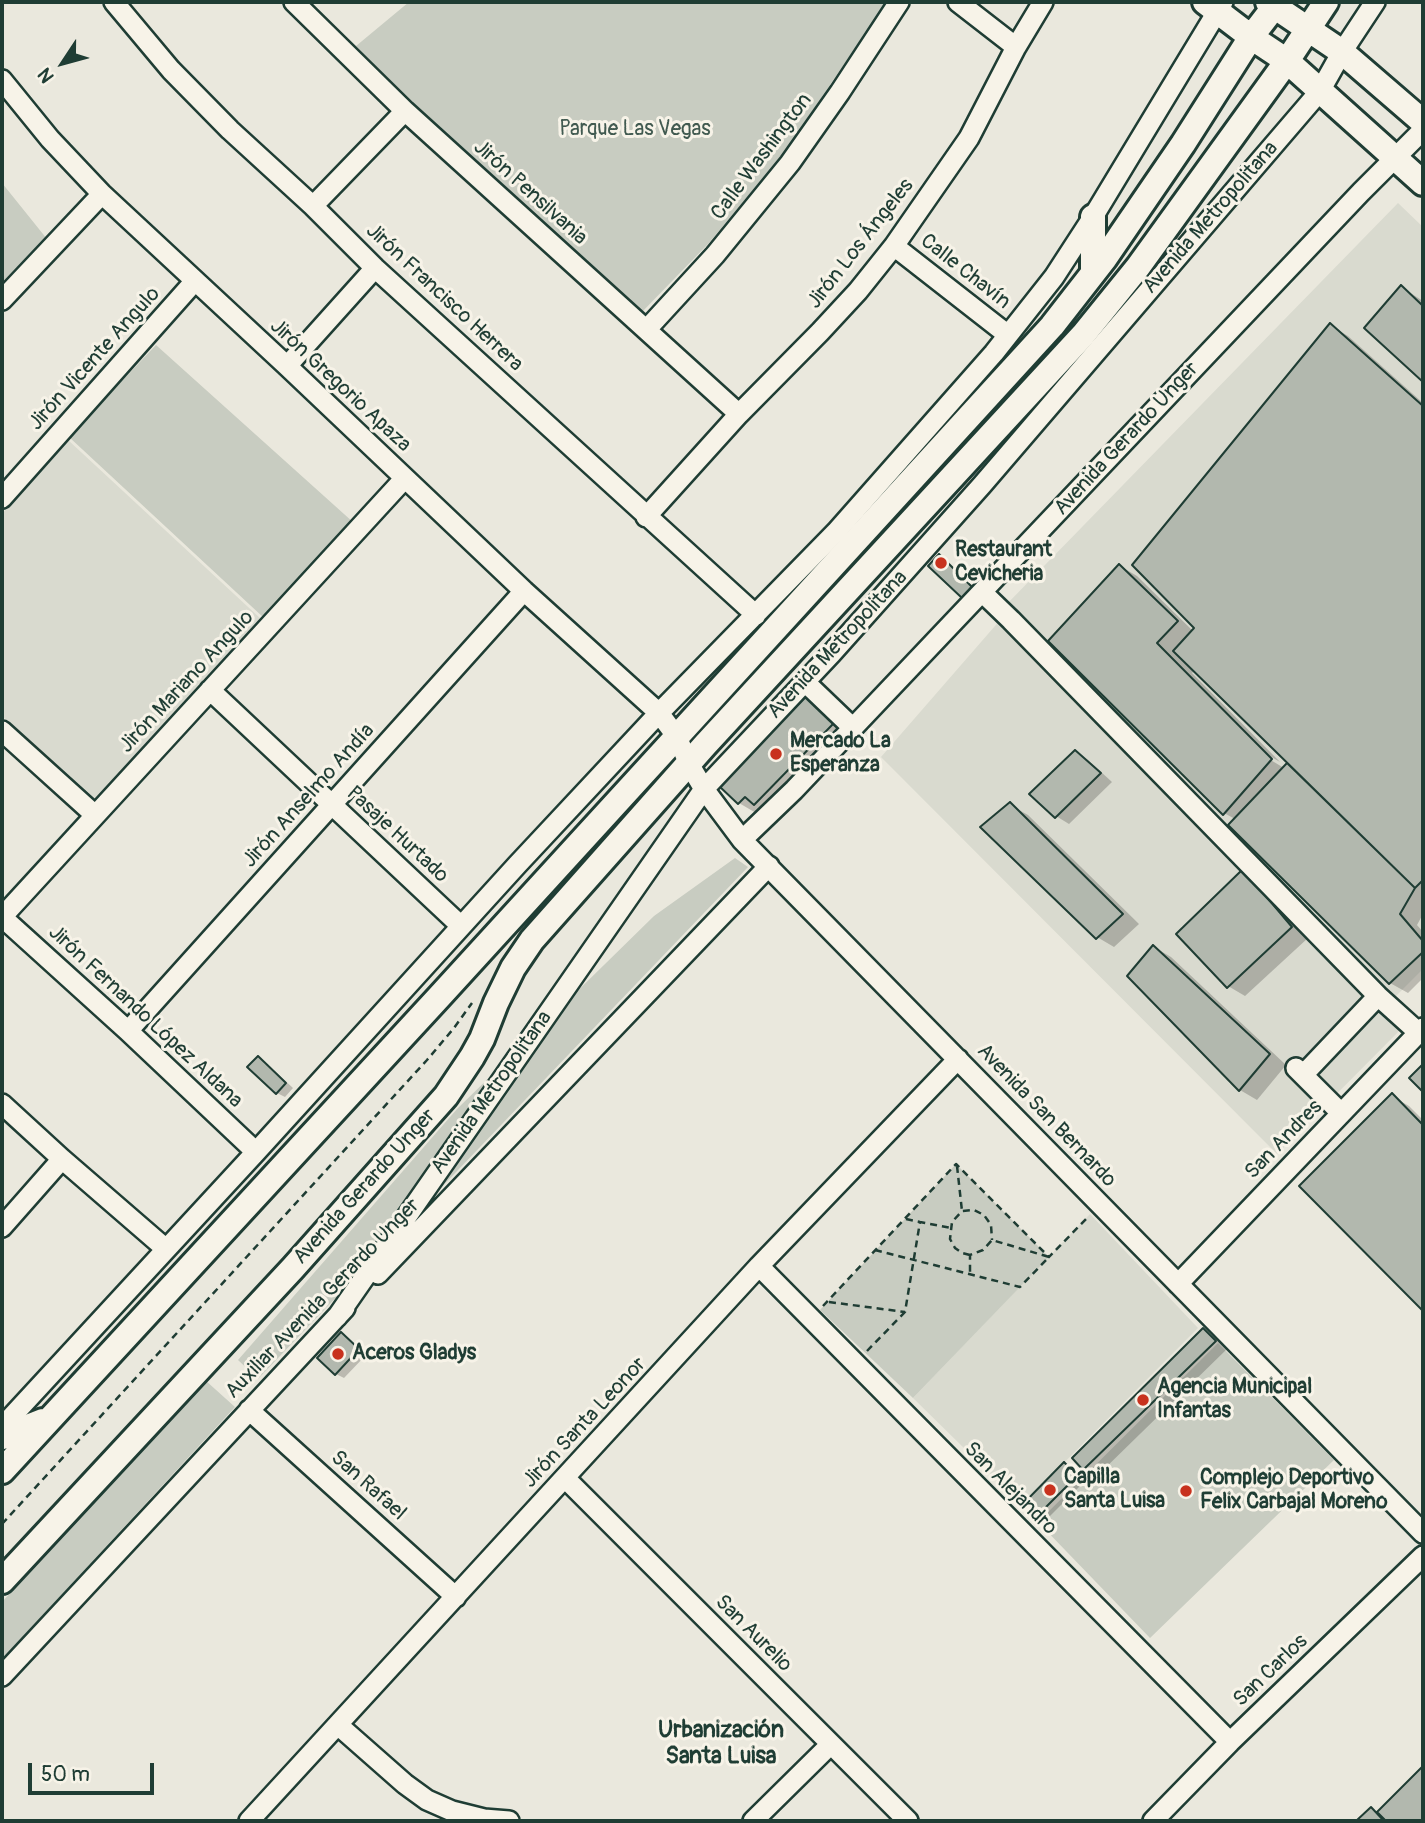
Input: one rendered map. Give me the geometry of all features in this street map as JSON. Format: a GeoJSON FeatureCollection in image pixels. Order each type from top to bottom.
{"type":"FeatureCollection","features":[{"type":"Feature","properties":{"kind":"main road","name":"Avenida Metropolitana"},"geometry":{"type":"LineString","coordinates":[[689,764],[1083,335],[1138,267],[1287,61],[1326,2]]}},
{"type":"Feature","properties":{"kind":"main road"},"geometry":{"type":"LineString","coordinates":[[2,1471],[1052,326],[1093,273],[1175,155],[1274,3],[1342,51],[1423,122]]}},
{"type":"Feature","properties":{"kind":"main road"},"geometry":{"type":"LineString","coordinates":[[1215,5],[1251,37],[1287,61],[1423,183]]}},
{"type":"Feature","properties":{"kind":"main road"},"geometry":{"type":"LineString","coordinates":[[1093,218],[1093,273]]}},
{"type":"Feature","properties":{"kind":"main road","name":"Avenida Gerardo Unger"},"geometry":{"type":"LineString","coordinates":[[2,1581],[293,1268],[446,1096],[482,1039],[495,1003],[513,968],[532,940],[689,764]]}},
{"type":"Feature","properties":{"kind":"main road"},"geometry":{"type":"LineString","coordinates":[[2,1437],[51,1418]]}},
{"type":"Feature","properties":{"kind":"street","name":"Jirón Francisco Herrera"},"geometry":{"type":"LineString","coordinates":[[114,2],[171,70],[230,130],[313,206],[375,268],[756,615]]}},
{"type":"Feature","properties":{"kind":"street","name":"Calle Washington"},"geometry":{"type":"LineString","coordinates":[[647,329],[715,255],[790,163],[899,2]]}},
{"type":"Feature","properties":{"kind":"street"},"geometry":{"type":"LineString","coordinates":[[958,2],[1016,47]]}},
{"type":"Feature","properties":{"kind":"street","name":"Jirón Los Ángeles"},"geometry":{"type":"LineString","coordinates":[[646,517],[739,414],[858,291],[894,246],[969,138],[1016,47],[1043,2]]}},
{"type":"Feature","properties":{"kind":"street","name":"Avenida Metropolitana"},"geometry":{"type":"LineString","coordinates":[[337,1317],[704,789],[805,682],[982,485],[1320,91],[1342,51],[1375,2]]}},
{"type":"Feature","properties":{"kind":"street","name":"Jirón Pensilvania"},"geometry":{"type":"LineString","coordinates":[[300,3],[405,111],[739,414]]}},
{"type":"Feature","properties":{"kind":"street"},"geometry":{"type":"LineString","coordinates":[[2,1427],[659,713],[836,531],[994,353],[1054,277],[1093,218],[1215,5]]}},
{"type":"Feature","properties":{"kind":"street","name":"Jirón Gregorio Apaza"},"geometry":{"type":"LineString","coordinates":[[2,80],[50,139],[102,194],[524,592],[659,713]]}},
{"type":"Feature","properties":{"kind":"street"},"geometry":{"type":"LineString","coordinates":[[313,206],[405,111]]}},
{"type":"Feature","properties":{"kind":"street","name":"Avenida Gerardo Unger"},"geometry":{"type":"LineString","coordinates":[[742,839],[794,790],[1423,130]]}},
{"type":"Feature","properties":{"kind":"street"},"geometry":{"type":"LineString","coordinates":[[2,300],[102,194]]}},
{"type":"Feature","properties":{"kind":"street","name":"Calle Chavín"},"geometry":{"type":"LineString","coordinates":[[894,246],[1008,335]]}},
{"type":"Feature","properties":{"kind":"street"},"geometry":{"type":"LineString","coordinates":[[287,366],[375,268]]}},
{"type":"Feature","properties":{"kind":"street","name":"Jirón Vicente Angulo"},"geometry":{"type":"LineString","coordinates":[[2,498],[194,282]]}},
{"type":"Feature","properties":{"kind":"street","name":"Jirón Mariano Angulo"},"geometry":{"type":"LineString","coordinates":[[2,917],[405,478]]}},
{"type":"Feature","properties":{"kind":"street","name":"Jirón Anselmo Andía"},"geometry":{"type":"LineString","coordinates":[[128,1031],[524,592]]}},
{"type":"Feature","properties":{"kind":"street"},"geometry":{"type":"LineString","coordinates":[[982,592],[1378,996],[1421,1030]]}},
{"type":"Feature","properties":{"kind":"street"},"geometry":{"type":"LineString","coordinates":[[805,682],[853,728]]}},
{"type":"Feature","properties":{"kind":"street","name":"Pasaje Hurtado"},"geometry":{"type":"LineString","coordinates":[[210,690],[461,926]]}},
{"type":"Feature","properties":{"kind":"street","name":"Avenida San Bernardo"},"geometry":{"type":"LineString","coordinates":[[659,713],[677,737],[704,789],[742,839],[1423,1533]]}},
{"type":"Feature","properties":{"kind":"street"},"geometry":{"type":"LineString","coordinates":[[2,731],[95,815]]}},
{"type":"Feature","properties":{"kind":"street","name":"Auxiliar Avenida Gerardo Unger"},"geometry":{"type":"LineString","coordinates":[[2,1676],[337,1317],[769,866]]}},
{"type":"Feature","properties":{"kind":"street","name":"Jirón Fernando López Aldana"},"geometry":{"type":"LineString","coordinates":[[2,917],[256,1152]]}},
{"type":"Feature","properties":{"kind":"street"},"geometry":{"type":"LineString","coordinates":[[1342,1114],[1299,1071],[1378,996]]}},
{"type":"Feature","properties":{"kind":"street","name":"San Andres"},"geometry":{"type":"LineString","coordinates":[[1178,1284],[1421,1030]]}},
{"type":"Feature","properties":{"kind":"street","name":"Jirón Santa Leonor"},"geometry":{"type":"LineString","coordinates":[[249,1821],[760,1266],[958,1059]]}},
{"type":"Feature","properties":{"kind":"street"},"geometry":{"type":"LineString","coordinates":[[2,1104],[166,1249]]}},
{"type":"Feature","properties":{"kind":"street"},"geometry":{"type":"LineString","coordinates":[[2,1227],[62,1159]]}},
{"type":"Feature","properties":{"kind":"street","name":"San Alejandro"},"geometry":{"type":"LineString","coordinates":[[760,1266],[1230,1742]]}},
{"type":"Feature","properties":{"kind":"street","name":"San Rafael"},"geometry":{"type":"LineString","coordinates":[[249,1410],[456,1597]]}},
{"type":"Feature","properties":{"kind":"street","name":"San Aurelio"},"geometry":{"type":"LineString","coordinates":[[565,1478],[908,1821]]}},
{"type":"Feature","properties":{"kind":"street","name":"San Carlos"},"geometry":{"type":"LineString","coordinates":[[1153,1821],[1230,1742],[1423,1556]]}},
{"type":"Feature","properties":{"kind":"street"},"geometry":{"type":"LineString","coordinates":[[338,1725],[427,1800],[452,1811],[484,1819],[509,1821]]}},
{"type":"Feature","properties":{"kind":"street"},"geometry":{"type":"LineString","coordinates":[[753,1821],[831,1744]]}},
{"type":"Feature","properties":{"kind":"path"},"geometry":{"type":"LineString","coordinates":[[956,1164],[1049,1257]]}},
{"type":"Feature","properties":{"kind":"path"},"geometry":{"type":"LineString","coordinates":[[956,1164],[962,1211]]}},
{"type":"Feature","properties":{"kind":"path"},"geometry":{"type":"LineString","coordinates":[[812,1320],[956,1164]]}},
{"type":"Feature","properties":{"kind":"path"},"geometry":{"type":"LineString","coordinates":[[875,1250],[1020,1287],[1100,1204]]}},
{"type":"Feature","properties":{"kind":"path"},"geometry":{"type":"LineString","coordinates":[[974,1210],[984,1215],[991,1224],[992,1240],[983,1250],[970,1255],[962,1253],[951,1244],[951,1228],[955,1217],[962,1211],[974,1210]]}},
{"type":"Feature","properties":{"kind":"path"},"geometry":{"type":"LineString","coordinates":[[904,1219],[951,1228]]}},
{"type":"Feature","properties":{"kind":"path"},"geometry":{"type":"LineString","coordinates":[[855,1364],[905,1312],[920,1222]]}},
{"type":"Feature","properties":{"kind":"path"},"geometry":{"type":"LineString","coordinates":[[992,1240],[1049,1257]]}},
{"type":"Feature","properties":{"kind":"path"},"geometry":{"type":"LineString","coordinates":[[970,1255],[970,1274]]}},
{"type":"Feature","properties":{"kind":"path"},"geometry":{"type":"LineString","coordinates":[[827,1302],[905,1312]]}},
{"type":"Feature","properties":{"kind":"shaded area"},"geometry":{"type":"Polygon","coordinates":[[[1398,203],[1423,227],[1423,969],[1393,999],[1410,1020],[1277,1154],[881,757],[1008,611],[1004,607],[1398,203]]]}},
{"type":"Feature","properties":{"kind":"shaded area"},"geometry":{"type":"Polygon","coordinates":[[[68,440],[261,619],[96,799],[2,716],[2,514],[68,440]]]}},
{"type":"Feature","properties":{"kind":"shaded area"},"geometry":{"type":"Polygon","coordinates":[[[1090,1214],[1198,1328],[1022,1505],[913,1398],[1090,1214]]]}},
{"type":"Feature","properties":{"kind":"green space","name":"Parque Las Vegas"},"geometry":{"type":"Polygon","coordinates":[[[409,2],[886,2],[784,153],[708,244],[642,312],[410,100],[356,46],[409,2]]]}},
{"type":"Feature","properties":{"kind":"green space"},"geometry":{"type":"Polygon","coordinates":[[[2,183],[47,239],[2,288],[2,183]]]}},
{"type":"Feature","properties":{"kind":"green space"},"geometry":{"type":"Polygon","coordinates":[[[156,345],[354,523],[264,618],[69,437],[156,345]]]}},
{"type":"Feature","properties":{"kind":"green space"},"geometry":{"type":"Polygon","coordinates":[[[735,858],[748,867],[258,1379],[238,1360],[457,1109],[654,916],[735,858]]]}},
{"type":"Feature","properties":{"kind":"green space"},"geometry":{"type":"Polygon","coordinates":[[[956,1164],[1049,1257],[913,1398],[820,1310],[956,1164]]]}},
{"type":"Feature","properties":{"kind":"green space","name":"Complejo Deportivo Felix Carbajal Moreno"},"geometry":{"type":"Polygon","coordinates":[[[1218,1343],[1334,1460],[1150,1638],[1038,1522],[1218,1343]]]}},
{"type":"Feature","properties":{"kind":"green space"},"geometry":{"type":"Polygon","coordinates":[[[205,1380],[235,1407],[2,1659],[2,1602],[205,1380]]]}},
{"type":"Feature","properties":{"kind":"building"},"geometry":{"type":"Polygon","coordinates":[[[1401,285],[1423,306],[1423,382],[1364,328],[1401,285]]]}},
{"type":"Feature","properties":{"kind":"building"},"geometry":{"type":"Polygon","coordinates":[[[1330,323],[1423,406],[1423,880],[1415,888],[1173,651],[1194,628],[1132,565],[1330,323]]]}},
{"type":"Feature","properties":{"kind":"building"},"geometry":{"type":"Polygon","coordinates":[[[939,554],[972,587],[962,598],[928,566],[939,554]]]}},
{"type":"Feature","properties":{"kind":"building"},"geometry":{"type":"Polygon","coordinates":[[[1119,564],[1178,621],[1157,643],[1272,759],[1223,815],[1048,641],[1119,564]]]}},
{"type":"Feature","properties":{"kind":"building","name":"Mercado La Esperanza"},"geometry":{"type":"Polygon","coordinates":[[[806,696],[834,723],[754,805],[745,797],[738,804],[719,786],[806,696]]]}},
{"type":"Feature","properties":{"kind":"building"},"geometry":{"type":"Polygon","coordinates":[[[1075,750],[1101,773],[1055,818],[1029,794],[1075,750]]]}},
{"type":"Feature","properties":{"kind":"building"},"geometry":{"type":"Polygon","coordinates":[[[1287,763],[1415,888],[1400,914],[1423,941],[1423,952],[1389,984],[1228,825],[1287,763]]]}},
{"type":"Feature","properties":{"kind":"building"},"geometry":{"type":"Polygon","coordinates":[[[1010,802],[1123,914],[1096,939],[980,827],[1010,802]]]}},
{"type":"Feature","properties":{"kind":"building"},"geometry":{"type":"Polygon","coordinates":[[[1243,869],[1292,927],[1227,988],[1176,934],[1243,869]]]}},
{"type":"Feature","properties":{"kind":"building"},"geometry":{"type":"Polygon","coordinates":[[[1153,945],[1270,1054],[1239,1091],[1127,976],[1153,945]]]}},
{"type":"Feature","properties":{"kind":"building"},"geometry":{"type":"Polygon","coordinates":[[[258,1056],[286,1083],[276,1094],[247,1067],[258,1056]]]}},
{"type":"Feature","properties":{"kind":"building"},"geometry":{"type":"Polygon","coordinates":[[[1423,1064],[1423,1092],[1409,1078],[1423,1064]]]}},
{"type":"Feature","properties":{"kind":"building"},"geometry":{"type":"Polygon","coordinates":[[[1392,1093],[1423,1125],[1423,1311],[1299,1186],[1392,1093]]]}},
{"type":"Feature","properties":{"kind":"building","name":"Agencia Municipal Infantas"},"geometry":{"type":"Polygon","coordinates":[[[1203,1328],[1216,1341],[1083,1470],[1072,1458],[1203,1328]]]}},
{"type":"Feature","properties":{"kind":"building","name":"Aceros Gladys"},"geometry":{"type":"Polygon","coordinates":[[[341,1332],[359,1349],[335,1375],[317,1358],[341,1332]]]}},
{"type":"Feature","properties":{"kind":"building","name":"Capilla Santa Luisa"},"geometry":{"type":"Polygon","coordinates":[[[1064,1462],[1077,1476],[1035,1518],[1022,1505],[1064,1462]]]}},
{"type":"Feature","properties":{"kind":"building"},"geometry":{"type":"Polygon","coordinates":[[[1423,1766],[1423,1821],[1386,1821],[1377,1812],[1423,1766]]]}},
{"type":"Feature","properties":{"kind":"building"},"geometry":{"type":"Polygon","coordinates":[[[1371,1807],[1384,1821],[1356,1821],[1371,1807]]]}},
{"type":"Feature","properties":{"kind":"place","name":"Restaurant Cevicheria"},"geometry":{"type":"Point","coordinates":[941,563]}},
{"type":"Feature","properties":{"kind":"place","name":"Mercado La Esperanza"},"geometry":{"type":"Point","coordinates":[776,754]}},
{"type":"Feature","properties":{"kind":"place","name":"Aceros Gladys"},"geometry":{"type":"Point","coordinates":[338,1354]}},
{"type":"Feature","properties":{"kind":"place","name":"Agencia Municipal Infantas"},"geometry":{"type":"Point","coordinates":[1143,1400]}},
{"type":"Feature","properties":{"kind":"place","name":"Capilla Santa Luisa"},"geometry":{"type":"Point","coordinates":[1050,1490]}},
{"type":"Feature","properties":{"kind":"place","name":"Complejo Deportivo Felix Carbajal Moreno"},"geometry":{"type":"Point","coordinates":[1186,1491]}},
{"type":"Feature","properties":{"kind":"district","name":"Urbanización Santa Luisa"},"geometry":{"type":"Point","coordinates":[721,1744]}}]}
